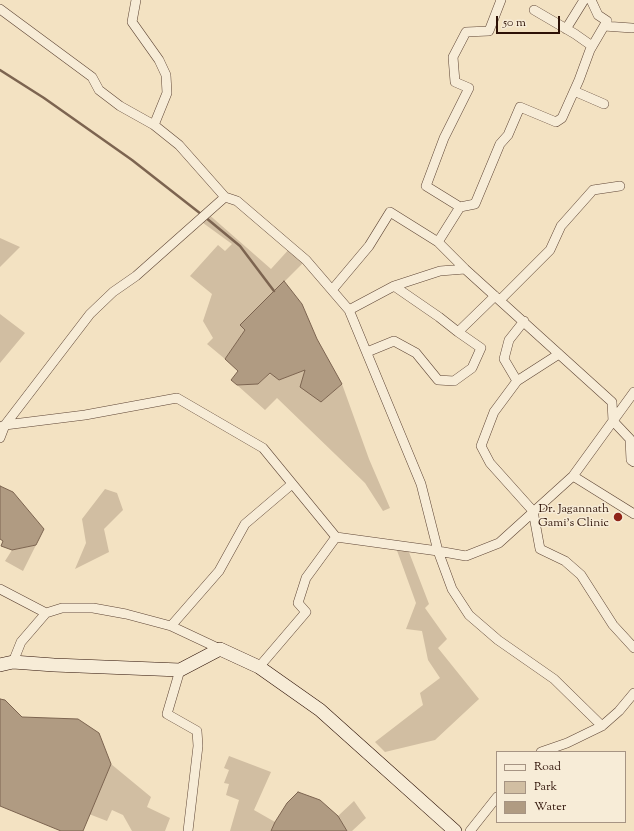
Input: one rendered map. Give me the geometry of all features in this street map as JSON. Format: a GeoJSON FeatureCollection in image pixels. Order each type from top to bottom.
{"type":"FeatureCollection","features":[{"type":"Feature","properties":{"kind":"main road"},"geometry":{"type":"LineString","coordinates":[[0,665],[13,662],[180,670],[220,649],[259,667],[320,710],[455,831]]}},
{"type":"Feature","properties":{"kind":"street"},"geometry":{"type":"LineString","coordinates":[[136,0],[132,22],[159,60],[166,75],[167,93],[154,125]]}},
{"type":"Feature","properties":{"kind":"street"},"geometry":{"type":"LineString","coordinates":[[501,0],[489,31],[466,32],[453,57],[455,82],[469,88],[444,138],[426,186],[460,207],[475,204],[500,144],[508,135],[520,107],[556,122],[562,118],[592,46],[607,21],[598,16],[591,0]]}},
{"type":"Feature","properties":{"kind":"street"},"geometry":{"type":"LineString","coordinates":[[566,29],[584,0]]}},
{"type":"Feature","properties":{"kind":"street"},"geometry":{"type":"LineString","coordinates":[[0,9],[92,77],[99,90],[120,106],[154,125],[179,145],[225,197],[237,202],[306,260],[349,310],[421,484],[438,551],[452,589],[469,614],[498,640],[554,679],[602,726]]}},
{"type":"Feature","properties":{"kind":"street"},"geometry":{"type":"LineString","coordinates":[[534,10],[592,46]]}},
{"type":"Feature","properties":{"kind":"street"},"geometry":{"type":"LineString","coordinates":[[604,26],[632,28]]}},
{"type":"Feature","properties":{"kind":"street"},"geometry":{"type":"LineString","coordinates":[[574,91],[604,104]]}},
{"type":"Feature","properties":{"kind":"street"},"geometry":{"type":"LineString","coordinates":[[458,332],[550,250],[561,226],[593,190],[620,186]]}},
{"type":"Feature","properties":{"kind":"street"},"geometry":{"type":"LineString","coordinates":[[0,438],[3,426],[90,314],[112,292],[136,276],[225,197]]}},
{"type":"Feature","properties":{"kind":"street"},"geometry":{"type":"LineString","coordinates":[[438,242],[460,207]]}},
{"type":"Feature","properties":{"kind":"street"},"geometry":{"type":"LineString","coordinates":[[332,290],[369,246],[390,212],[438,242],[465,269],[612,402],[613,421],[630,439],[631,460],[634,462]]}},
{"type":"Feature","properties":{"kind":"street"},"geometry":{"type":"LineString","coordinates":[[349,310],[394,286],[440,271],[465,269]]}},
{"type":"Feature","properties":{"kind":"street"},"geometry":{"type":"LineString","coordinates":[[367,352],[394,341],[416,353],[438,380],[454,382],[472,368],[481,348],[458,332],[439,316],[394,286]]}},
{"type":"Feature","properties":{"kind":"street"},"geometry":{"type":"LineString","coordinates":[[517,381],[504,360],[509,340],[524,322]]}},
{"type":"Feature","properties":{"kind":"street"},"geometry":{"type":"LineString","coordinates":[[559,354],[517,381],[494,412],[481,446],[490,463],[534,511],[540,549],[565,561],[581,575],[613,625],[634,648]]}},
{"type":"Feature","properties":{"kind":"street"},"geometry":{"type":"LineString","coordinates":[[3,426],[85,415],[178,398],[263,448],[336,538],[466,556],[499,543],[573,476],[634,392]]}},
{"type":"Feature","properties":{"kind":"street"},"geometry":{"type":"LineString","coordinates":[[573,476],[634,514]]}},
{"type":"Feature","properties":{"kind":"street"},"geometry":{"type":"LineString","coordinates":[[170,626],[219,571],[244,524],[292,484]]}},
{"type":"Feature","properties":{"kind":"street"},"geometry":{"type":"LineString","coordinates":[[259,667],[306,612],[298,603],[306,578],[336,538]]}},
{"type":"Feature","properties":{"kind":"street"},"geometry":{"type":"LineString","coordinates":[[0,589],[46,613]]}},
{"type":"Feature","properties":{"kind":"street"},"geometry":{"type":"LineString","coordinates":[[13,662],[21,642],[46,613],[62,608],[93,608],[126,614],[170,626],[220,649]]}},
{"type":"Feature","properties":{"kind":"street"},"geometry":{"type":"LineString","coordinates":[[180,670],[167,714],[197,731],[198,746],[188,831]]}},
{"type":"Feature","properties":{"kind":"street"},"geometry":{"type":"LineString","coordinates":[[544,751],[567,743],[602,726],[619,711],[634,693]]}},
{"type":"Feature","properties":{"kind":"street"},"geometry":{"type":"LineString","coordinates":[[470,831],[496,798]]}},
{"type":"Feature","properties":{"kind":"green space"},"geometry":{"type":"Polygon","coordinates":[[[206,212],[271,269],[291,247],[306,260],[241,325],[245,330],[225,359],[207,344],[213,338],[203,321],[212,294],[190,276],[218,245],[225,251],[232,244],[199,220],[206,212]]]}},
{"type":"Feature","properties":{"kind":"green space"},"geometry":{"type":"Polygon","coordinates":[[[0,238],[20,247],[0,267],[0,238]]]}},
{"type":"Feature","properties":{"kind":"green space"},"geometry":{"type":"Polygon","coordinates":[[[0,314],[25,333],[0,363],[0,314]]]}},
{"type":"Feature","properties":{"kind":"green space"},"geometry":{"type":"Polygon","coordinates":[[[305,370],[321,402],[342,384],[369,459],[390,508],[383,511],[365,483],[277,398],[265,410],[237,385],[258,384],[271,373],[279,380],[305,370]]]}},
{"type":"Feature","properties":{"kind":"green space"},"geometry":{"type":"Polygon","coordinates":[[[105,489],[117,493],[123,510],[104,529],[109,552],[75,569],[86,543],[82,519],[105,489]]]}},
{"type":"Feature","properties":{"kind":"green space"},"geometry":{"type":"Polygon","coordinates":[[[36,545],[23,571],[5,561],[12,550],[36,545]]]}},
{"type":"Feature","properties":{"kind":"green space"},"geometry":{"type":"Polygon","coordinates":[[[395,545],[407,547],[429,604],[425,608],[447,639],[438,648],[479,699],[435,740],[385,752],[375,742],[423,705],[420,693],[440,678],[428,660],[422,631],[406,629],[416,603],[395,545]]]}},
{"type":"Feature","properties":{"kind":"green space"},"geometry":{"type":"Polygon","coordinates":[[[229,756],[271,772],[254,810],[275,822],[271,831],[230,831],[239,800],[226,795],[229,784],[224,783],[229,770],[224,768],[229,756]]]}},
{"type":"Feature","properties":{"kind":"green space"},"geometry":{"type":"Polygon","coordinates":[[[111,764],[151,797],[147,807],[170,818],[165,831],[132,831],[123,815],[112,810],[107,821],[89,814],[111,764]]]}},
{"type":"Feature","properties":{"kind":"green space"},"geometry":{"type":"Polygon","coordinates":[[[354,801],[366,818],[352,831],[347,831],[338,816],[354,801]]]}},
{"type":"Feature","properties":{"kind":"water"},"geometry":{"type":"Polygon","coordinates":[[[284,281],[302,304],[317,339],[342,384],[321,402],[300,387],[305,370],[279,380],[270,373],[258,384],[237,385],[231,380],[238,371],[225,359],[245,330],[240,325],[284,281]]]}},
{"type":"Feature","properties":{"kind":"water"},"geometry":{"type":"Polygon","coordinates":[[[0,486],[13,492],[44,529],[36,545],[12,550],[1,546],[3,541],[0,539],[0,486]]]}},
{"type":"Feature","properties":{"kind":"water"},"geometry":{"type":"Polygon","coordinates":[[[0,699],[5,700],[22,717],[78,719],[99,733],[111,764],[83,831],[61,831],[0,806],[0,699]]]}},
{"type":"Feature","properties":{"kind":"water"},"geometry":{"type":"Polygon","coordinates":[[[298,792],[320,800],[338,816],[347,831],[271,831],[287,803],[298,792]]]}},
{"type":"Feature","properties":{"kind":"waterway"},"geometry":{"type":"LineString","coordinates":[[0,70],[44,98],[132,160],[201,214]]}},
{"type":"Feature","properties":{"kind":"waterway"},"geometry":{"type":"LineString","coordinates":[[205,217],[240,246],[274,291]]}},
{"type":"Feature","properties":{"kind":"place","name":"Dr. Jagannath Gami's Clinic"},"geometry":{"type":"Point","coordinates":[618,517]}}]}
